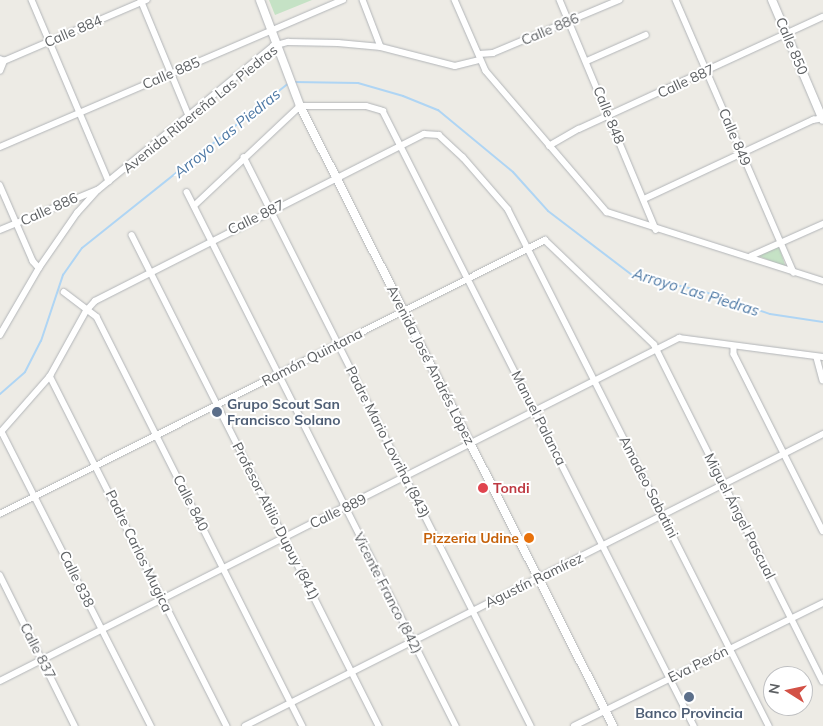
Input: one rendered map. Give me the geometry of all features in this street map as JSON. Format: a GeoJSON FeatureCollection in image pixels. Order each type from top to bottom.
{"type":"FeatureCollection","features":[{"type":"Feature","properties":{"kind":"main road","name":"Avenida José Andrés López"},"geometry":{"type":"LineString","coordinates":[[260,0],[280,48],[300,106],[613,726]]}},
{"type":"Feature","properties":{"kind":"main road","name":"Calle 850"},"geometry":{"type":"LineString","coordinates":[[772,0],[823,119]]}},
{"type":"Feature","properties":{"kind":"street"},"geometry":{"type":"LineString","coordinates":[[32,0],[109,181]]}},
{"type":"Feature","properties":{"kind":"street","name":"Calle 885"},"geometry":{"type":"LineString","coordinates":[[0,147],[171,72],[343,0]]}},
{"type":"Feature","properties":{"kind":"street"},"geometry":{"type":"LineString","coordinates":[[363,0],[381,47]]}},
{"type":"Feature","properties":{"kind":"street"},"geometry":{"type":"LineString","coordinates":[[455,0],[479,57],[549,146],[603,209],[622,220],[751,256],[794,273],[823,281]]}},
{"type":"Feature","properties":{"kind":"street","name":"Calle 848"},"geometry":{"type":"LineString","coordinates":[[560,0],[656,230]]}},
{"type":"Feature","properties":{"kind":"street","name":"Calle 886"},"geometry":{"type":"LineString","coordinates":[[479,57],[494,53],[619,0]]}},
{"type":"Feature","properties":{"kind":"street","name":"Calle 849"},"geometry":{"type":"LineString","coordinates":[[676,0],[794,273]]}},
{"type":"Feature","properties":{"kind":"street"},"geometry":{"type":"LineString","coordinates":[[143,1],[189,116]]}},
{"type":"Feature","properties":{"kind":"street","name":"Calle 884"},"geometry":{"type":"LineString","coordinates":[[2,60],[143,1]]}},
{"type":"Feature","properties":{"kind":"street","name":"Calle 887"},"geometry":{"type":"LineString","coordinates":[[549,146],[823,17]]}},
{"type":"Feature","properties":{"kind":"street"},"geometry":{"type":"LineString","coordinates":[[587,61],[646,35]]}},
{"type":"Feature","properties":{"kind":"street","name":"Avenida Ribereña Las Piedras"},"geometry":{"type":"LineString","coordinates":[[0,335],[39,268],[77,213],[98,190],[189,116],[280,48],[338,43],[381,47],[449,65],[479,57]]}},
{"type":"Feature","properties":{"kind":"street"},"geometry":{"type":"LineString","coordinates":[[0,71],[2,60]]}},
{"type":"Feature","properties":{"kind":"street"},"geometry":{"type":"LineString","coordinates":[[194,206],[300,106]]}},
{"type":"Feature","properties":{"kind":"street","name":"Manuel Palanca"},"geometry":{"type":"LineString","coordinates":[[300,106],[366,106],[383,111],[694,726]]}},
{"type":"Feature","properties":{"kind":"street"},"geometry":{"type":"LineString","coordinates":[[644,199],[742,152],[823,119]]}},
{"type":"Feature","properties":{"kind":"street","name":"Calle 887"},"geometry":{"type":"LineString","coordinates":[[88,307],[150,271],[428,133],[443,138],[494,190],[508,210],[528,248]]}},
{"type":"Feature","properties":{"kind":"street","name":"Padre Mario Lovriha (843)"},"geometry":{"type":"LineString","coordinates":[[244,157],[531,726]]}},
{"type":"Feature","properties":{"kind":"street"},"geometry":{"type":"LineString","coordinates":[[0,185],[16,223],[39,268]]}},
{"type":"Feature","properties":{"kind":"street","name":"Calle 886"},"geometry":{"type":"LineString","coordinates":[[0,230],[98,190]]}},
{"type":"Feature","properties":{"kind":"street","name":"Vicente Franco (842)"},"geometry":{"type":"LineString","coordinates":[[187,192],[456,726]]}},
{"type":"Feature","properties":{"kind":"street"},"geometry":{"type":"LineString","coordinates":[[751,256],[823,224]]}},
{"type":"Feature","properties":{"kind":"street","name":"Profesor Atilio Dupuy (841)"},"geometry":{"type":"LineString","coordinates":[[132,235],[379,726]]}},
{"type":"Feature","properties":{"kind":"street","name":"Ramón Quintana"},"geometry":{"type":"LineString","coordinates":[[0,514],[545,240],[623,312],[657,350]]}},
{"type":"Feature","properties":{"kind":"street","name":"Amadeo Sabatini"},"geometry":{"type":"LineString","coordinates":[[528,248],[769,726]]}},
{"type":"Feature","properties":{"kind":"street","name":"Calle 840"},"geometry":{"type":"LineString","coordinates":[[64,292],[88,307],[97,317],[303,726]]}},
{"type":"Feature","properties":{"kind":"street"},"geometry":{"type":"LineString","coordinates":[[1,432],[50,376],[88,307]]}},
{"type":"Feature","properties":{"kind":"street","name":"Calle 889"},"geometry":{"type":"LineString","coordinates":[[0,681],[596,382],[675,340],[688,338],[734,346]]}},
{"type":"Feature","properties":{"kind":"street"},"geometry":{"type":"LineString","coordinates":[[823,380],[820,358],[734,346],[734,354],[823,531]]}},
{"type":"Feature","properties":{"kind":"street","name":"Miguel Ángel Pascual"},"geometry":{"type":"LineString","coordinates":[[657,350],[823,681]]}},
{"type":"Feature","properties":{"kind":"street","name":"Padre Carlos Mugica"},"geometry":{"type":"LineString","coordinates":[[50,376],[227,726]]}},
{"type":"Feature","properties":{"kind":"street","name":"Calle 838"},"geometry":{"type":"LineString","coordinates":[[1,432],[36,496],[151,726]]}},
{"type":"Feature","properties":{"kind":"street","name":"Agustín Ramírez"},"geometry":{"type":"LineString","coordinates":[[245,726],[823,434]]}},
{"type":"Feature","properties":{"kind":"street","name":"Calle 837"},"geometry":{"type":"LineString","coordinates":[[0,575],[75,726]]}},
{"type":"Feature","properties":{"kind":"street","name":"Eva Perón"},"geometry":{"type":"LineString","coordinates":[[574,726],[823,603]]}},
{"type":"Feature","properties":{"kind":"green space"},"geometry":{"type":"Polygon","coordinates":[[[269,0],[312,0],[275,15],[269,0]]]}},
{"type":"Feature","properties":{"kind":"green space"},"geometry":{"type":"Polygon","coordinates":[[[779,246],[786,268],[757,255],[779,246]]]}},
{"type":"Feature","properties":{"kind":"waterway","name":"Arroyo Las Piedras"},"geometry":{"type":"LineString","coordinates":[[293,82],[358,83],[403,96],[438,110],[513,172],[548,211],[632,275],[702,291],[770,314],[823,322]]}},
{"type":"Feature","properties":{"kind":"waterway","name":"Arroyo Las Piedras"},"geometry":{"type":"LineString","coordinates":[[0,394],[25,372],[41,341],[63,275],[82,248],[289,83]]}},
{"type":"Feature","properties":{"kind":"place","name":"Grupo Scout San Francisco Solano"},"geometry":{"type":"Point","coordinates":[217,412]}},
{"type":"Feature","properties":{"kind":"place","name":"Tondi"},"geometry":{"type":"Point","coordinates":[483,488]}},
{"type":"Feature","properties":{"kind":"place","name":"Pizzeria Udine"},"geometry":{"type":"Point","coordinates":[529,538]}},
{"type":"Feature","properties":{"kind":"place","name":"Banco Provincia"},"geometry":{"type":"Point","coordinates":[689,697]}}]}
